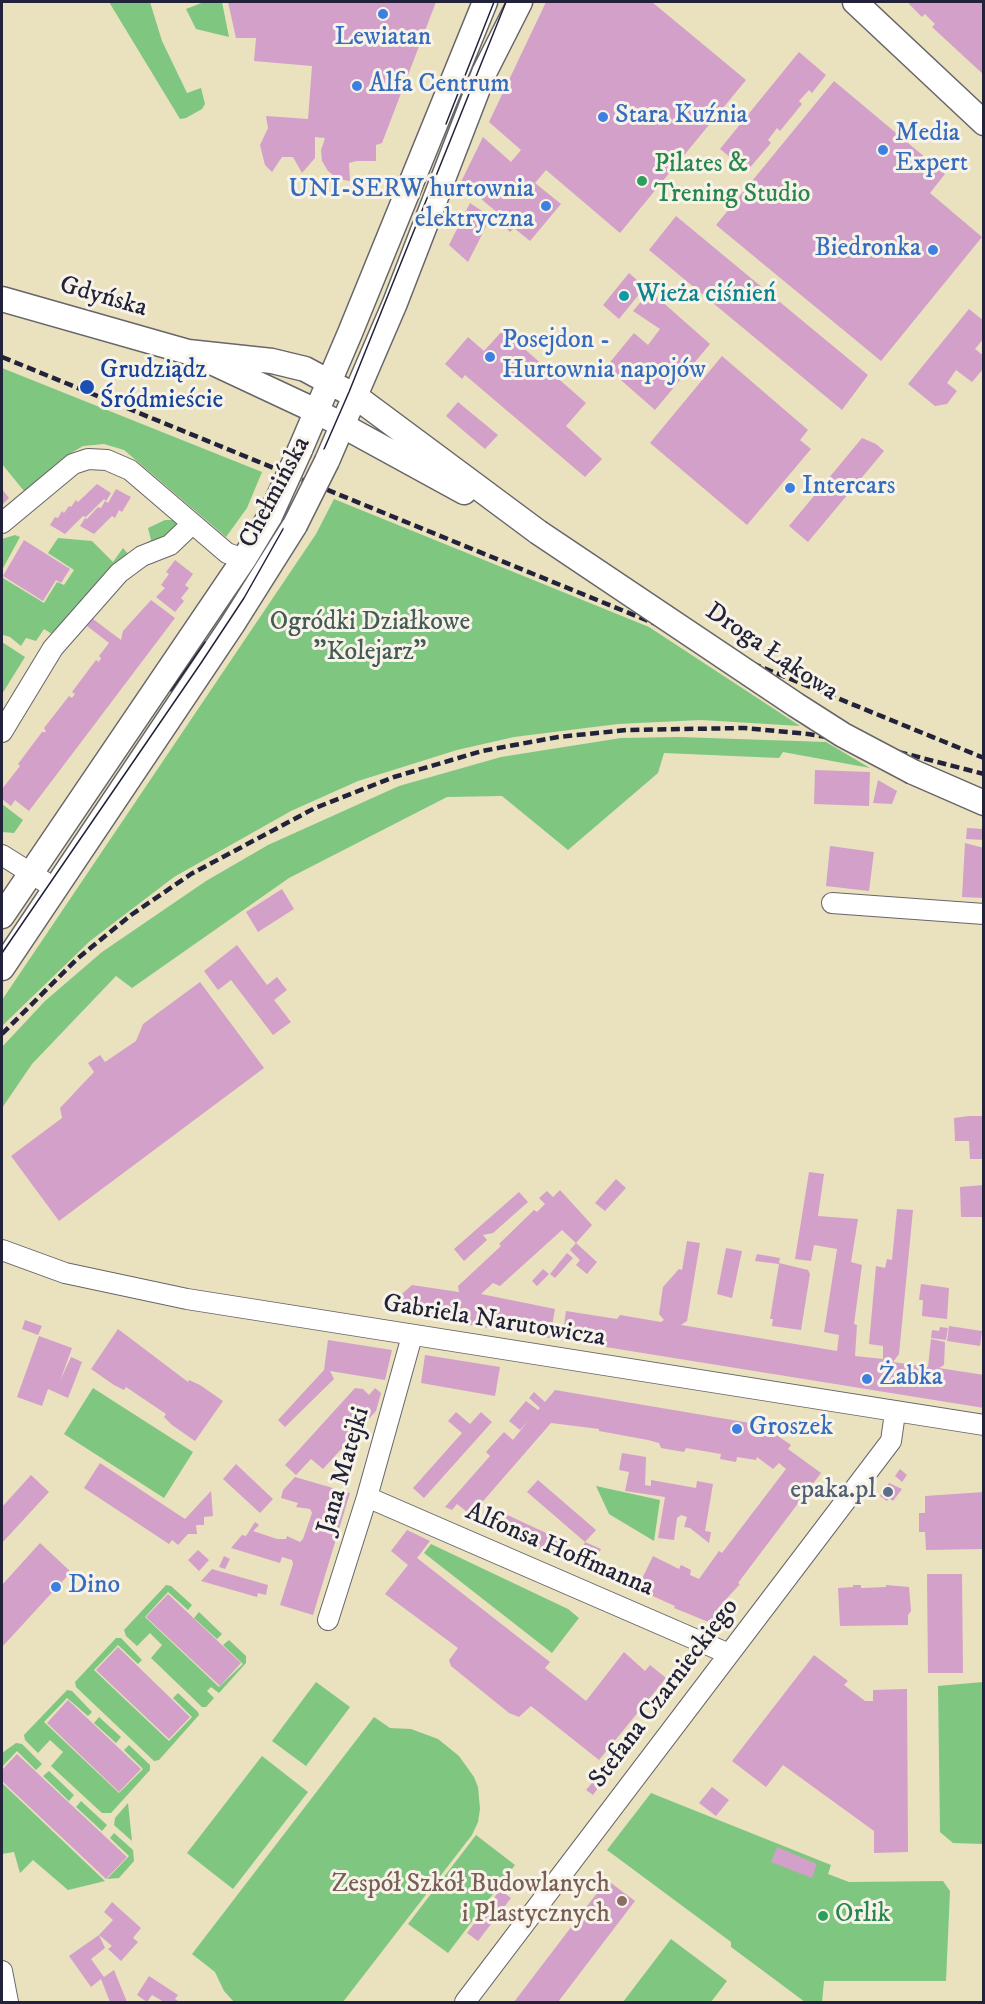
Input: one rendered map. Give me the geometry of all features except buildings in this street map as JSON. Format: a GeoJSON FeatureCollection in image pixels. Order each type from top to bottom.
{"type":"FeatureCollection","features":[{"type":"Feature","properties":{"kind":"main road","name":"Chełmińska"},"geometry":{"type":"LineString","coordinates":[[2,916],[244,559],[270,516],[330,381],[485,2]]}},
{"type":"Feature","properties":{"kind":"main road","name":"Chełmińska"},"geometry":{"type":"LineString","coordinates":[[2,968],[251,597],[295,525],[327,461],[395,303],[484,73],[520,2]]}},
{"type":"Feature","properties":{"kind":"main road"},"geometry":{"type":"LineString","coordinates":[[855,2],[984,123]]}},
{"type":"Feature","properties":{"kind":"main road","name":"Gdyńska"},"geometry":{"type":"LineString","coordinates":[[2,299],[188,352],[343,425]]}},
{"type":"Feature","properties":{"kind":"main road","name":"Chełmińska"},"geometry":{"type":"LineString","coordinates":[[272,361],[317,359],[329,353],[350,333]]}},
{"type":"Feature","properties":{"kind":"main road","name":"Gdyńska"},"geometry":{"type":"LineString","coordinates":[[188,352],[272,361],[305,369],[330,381]]}},
{"type":"Feature","properties":{"kind":"main road","name":"Droga Łąkowa"},"geometry":{"type":"LineString","coordinates":[[330,381],[355,396],[538,532],[843,735],[913,772],[984,803]]}},
{"type":"Feature","properties":{"kind":"main road","name":"Droga Łąkowa"},"geometry":{"type":"LineString","coordinates":[[343,425],[538,532]]}},
{"type":"Feature","properties":{"kind":"street"},"geometry":{"type":"LineString","coordinates":[[2,523],[73,464],[88,459],[107,460],[130,470],[227,553],[244,559]]}},
{"type":"Feature","properties":{"kind":"street"},"geometry":{"type":"LineString","coordinates":[[2,732],[53,648],[119,573],[142,556],[170,545],[192,524]]}},
{"type":"Feature","properties":{"kind":"street"},"geometry":{"type":"LineString","coordinates":[[2,855],[56,889]]}},
{"type":"Feature","properties":{"kind":"street"},"geometry":{"type":"LineString","coordinates":[[832,903],[984,914]]}},
{"type":"Feature","properties":{"kind":"street","name":"Gabriela Narutowicza"},"geometry":{"type":"LineString","coordinates":[[2,1250],[65,1274],[188,1299],[895,1413],[984,1425]]}},
{"type":"Feature","properties":{"kind":"street","name":"Jana Matejki"},"geometry":{"type":"LineString","coordinates":[[328,1620],[367,1497],[412,1336]]}},
{"type":"Feature","properties":{"kind":"street","name":"Stefana Czarnieckiego"},"geometry":{"type":"LineString","coordinates":[[465,2002],[891,1441],[895,1413]]}},
{"type":"Feature","properties":{"kind":"street","name":"Alfonsa Hoffmanna"},"geometry":{"type":"LineString","coordinates":[[367,1497],[729,1654]]}},
{"type":"Feature","properties":{"kind":"street"},"geometry":{"type":"LineString","coordinates":[[2,1971],[8,2002]]}},
{"type":"Feature","properties":{"kind":"green space"},"geometry":{"type":"Polygon","coordinates":[[[109,2],[150,2],[162,41],[187,93],[201,88],[205,104],[202,109],[180,119],[109,2]]]}},
{"type":"Feature","properties":{"kind":"green space"},"geometry":{"type":"Polygon","coordinates":[[[204,2],[222,2],[229,37],[196,29],[186,9],[204,2]]]}},
{"type":"Feature","properties":{"kind":"green space"},"geometry":{"type":"Polygon","coordinates":[[[2,368],[262,472],[247,508],[226,537],[124,450],[104,444],[83,446],[66,456],[24,491],[2,464],[2,368]]]}},
{"type":"Feature","properties":{"kind":"green space","name":"Ogródki Działkowe \"Kolejarz\""},"geometry":{"type":"Polygon","coordinates":[[[334,499],[649,627],[800,726],[701,720],[618,724],[514,737],[457,750],[358,781],[291,811],[174,877],[90,941],[2,1026],[2,1000],[316,534],[334,499]]]}},
{"type":"Feature","properties":{"kind":"green space"},"geometry":{"type":"Polygon","coordinates":[[[165,520],[176,520],[177,531],[59,633],[52,634],[44,629],[36,641],[26,638],[21,646],[10,637],[3,635],[3,578],[44,603],[57,582],[64,585],[74,570],[48,553],[58,538],[92,541],[113,562],[123,548],[128,554],[151,540],[148,528],[165,520]]]}},
{"type":"Feature","properties":{"kind":"green space"},"geometry":{"type":"Polygon","coordinates":[[[15,535],[20,537],[2,570],[2,539],[15,535]]]}},
{"type":"Feature","properties":{"kind":"green space"},"geometry":{"type":"Polygon","coordinates":[[[2,642],[25,657],[2,694],[2,642]]]}},
{"type":"Feature","properties":{"kind":"green space"},"geometry":{"type":"Polygon","coordinates":[[[679,737],[826,742],[870,768],[783,752],[779,758],[664,753],[658,773],[568,850],[502,796],[447,797],[289,878],[132,988],[116,976],[32,1064],[2,1108],[2,1047],[45,1001],[102,952],[206,881],[268,845],[399,786],[501,757],[621,738],[679,737]]]}},
{"type":"Feature","properties":{"kind":"green space"},"geometry":{"type":"Polygon","coordinates":[[[2,804],[23,820],[14,833],[2,832],[2,804]]]}},
{"type":"Feature","properties":{"kind":"green space"},"geometry":{"type":"Polygon","coordinates":[[[93,1388],[193,1452],[164,1498],[64,1434],[93,1388]]]}},
{"type":"Feature","properties":{"kind":"green space"},"geometry":{"type":"Polygon","coordinates":[[[596,1486],[660,1500],[654,1541],[609,1514],[596,1486]]]}},
{"type":"Feature","properties":{"kind":"green space"},"geometry":{"type":"Polygon","coordinates":[[[431,1544],[568,1609],[579,1618],[552,1653],[424,1553],[431,1544]]]}},
{"type":"Feature","properties":{"kind":"green space"},"geometry":{"type":"Polygon","coordinates":[[[166,1585],[171,1586],[192,1605],[188,1610],[168,1592],[145,1617],[219,1687],[243,1664],[223,1645],[229,1640],[246,1656],[246,1663],[219,1693],[211,1687],[207,1691],[214,1698],[206,1707],[202,1707],[151,1658],[162,1645],[150,1633],[137,1646],[126,1636],[124,1630],[166,1585]]]}},
{"type":"Feature","properties":{"kind":"green space"},"geometry":{"type":"Polygon","coordinates":[[[199,1612],[222,1634],[217,1639],[194,1618],[199,1612]]]}},
{"type":"Feature","properties":{"kind":"green space"},"geometry":{"type":"Polygon","coordinates":[[[116,1638],[121,1638],[142,1660],[138,1664],[118,1645],[94,1670],[169,1741],[192,1717],[173,1698],[178,1693],[198,1712],[199,1715],[159,1760],[154,1761],[76,1687],[75,1682],[116,1638]]]}},
{"type":"Feature","properties":{"kind":"green space"},"geometry":{"type":"Polygon","coordinates":[[[316,1682],[350,1707],[306,1766],[272,1741],[316,1682]]]}},
{"type":"Feature","properties":{"kind":"green space"},"geometry":{"type":"Polygon","coordinates":[[[983,1682],[983,1844],[953,1843],[940,1832],[938,1686],[983,1682]]]}},
{"type":"Feature","properties":{"kind":"green space"},"geometry":{"type":"Polygon","coordinates":[[[67,1690],[72,1691],[92,1712],[88,1716],[67,1698],[44,1722],[119,1793],[143,1769],[124,1750],[129,1745],[150,1765],[150,1770],[111,1813],[102,1813],[51,1766],[63,1752],[50,1740],[38,1753],[25,1740],[24,1735],[67,1690]]]}},
{"type":"Feature","properties":{"kind":"green space"},"geometry":{"type":"Polygon","coordinates":[[[99,1717],[121,1737],[116,1743],[94,1723],[99,1717]]]}},
{"type":"Feature","properties":{"kind":"green space"},"geometry":{"type":"Polygon","coordinates":[[[374,1717],[390,1728],[411,1729],[438,1739],[459,1756],[474,1777],[478,1787],[480,1809],[478,1822],[472,1835],[343,2002],[234,2002],[224,1991],[215,1972],[192,1954],[374,1717]]]}},
{"type":"Feature","properties":{"kind":"green space"},"geometry":{"type":"Polygon","coordinates":[[[16,1743],[22,1744],[42,1764],[36,1770],[17,1751],[2,1767],[2,1753],[16,1743]]]}},
{"type":"Feature","properties":{"kind":"green space"},"geometry":{"type":"Polygon","coordinates":[[[262,1756],[308,1792],[233,1889],[187,1853],[262,1756]]]}},
{"type":"Feature","properties":{"kind":"green space"},"geometry":{"type":"Polygon","coordinates":[[[49,1771],[74,1795],[69,1801],[43,1776],[49,1771]]]}},
{"type":"Feature","properties":{"kind":"green space"},"geometry":{"type":"Polygon","coordinates":[[[2,1783],[105,1881],[68,1890],[33,1860],[20,1873],[14,1852],[2,1854],[2,1783]]]}},
{"type":"Feature","properties":{"kind":"green space","name":"Orlik"},"geometry":{"type":"Polygon","coordinates":[[[651,1793],[831,1865],[828,1874],[849,1882],[943,1881],[950,1891],[946,1981],[824,1981],[822,2002],[805,2002],[731,1947],[731,1942],[607,1850],[651,1793]]]}},
{"type":"Feature","properties":{"kind":"green space"},"geometry":{"type":"Polygon","coordinates":[[[81,1801],[107,1825],[102,1831],[76,1807],[81,1801]]]}},
{"type":"Feature","properties":{"kind":"green space"},"geometry":{"type":"Polygon","coordinates":[[[128,1803],[132,1841],[114,1825],[115,1818],[128,1803]]]}},
{"type":"Feature","properties":{"kind":"green space"},"geometry":{"type":"Polygon","coordinates":[[[114,1833],[133,1850],[134,1861],[119,1878],[107,1879],[129,1856],[110,1838],[114,1833]]]}},
{"type":"Feature","properties":{"kind":"green space"},"geometry":{"type":"Polygon","coordinates":[[[476,1835],[515,1865],[448,1953],[408,1924],[476,1835]]]}},
{"type":"Feature","properties":{"kind":"green space"},"geometry":{"type":"Polygon","coordinates":[[[671,1939],[727,1981],[711,2002],[623,2002],[671,1939]]]}},
{"type":"Feature","properties":{"kind":"tram line"},"geometry":{"type":"LineString","coordinates":[[446,124],[494,2]]}},
{"type":"Feature","properties":{"kind":"tram line"},"geometry":{"type":"LineString","coordinates":[[2,953],[244,598],[287,522],[321,456],[349,392],[506,2]]}},
{"type":"Feature","properties":{"kind":"tram line"},"geometry":{"type":"LineString","coordinates":[[171,691],[205,642]]}},
{"type":"Feature","properties":{"kind":"railway"},"geometry":{"type":"LineString","coordinates":[[2,357],[984,758]]}},
{"type":"Feature","properties":{"kind":"railway"},"geometry":{"type":"LineString","coordinates":[[2,1034],[77,959],[131,915],[191,874],[315,808],[394,777],[482,751],[558,737],[627,730],[744,728],[808,734],[872,745],[984,774]]}},
{"type":"Feature","properties":{"kind":"place","name":"Lewiatan"},"geometry":{"type":"Point","coordinates":[383,14]}},
{"type":"Feature","properties":{"kind":"place","name":"Alfa Centrum"},"geometry":{"type":"Point","coordinates":[357,86]}},
{"type":"Feature","properties":{"kind":"place","name":"Stara Kuźnia"},"geometry":{"type":"Point","coordinates":[603,117]}},
{"type":"Feature","properties":{"kind":"place","name":"Media Expert"},"geometry":{"type":"Point","coordinates":[883,150]}},
{"type":"Feature","properties":{"kind":"place","name":"Pilates & Trening Studio"},"geometry":{"type":"Point","coordinates":[642,181]}},
{"type":"Feature","properties":{"kind":"place","name":"UNI-SERW hurtownia elektryczna"},"geometry":{"type":"Point","coordinates":[546,206]}},
{"type":"Feature","properties":{"kind":"place","name":"Biedronka"},"geometry":{"type":"Point","coordinates":[933,250]}},
{"type":"Feature","properties":{"kind":"place","name":"Wieża ciśnień"},"geometry":{"type":"Point","coordinates":[624,296]}},
{"type":"Feature","properties":{"kind":"place","name":"Posejdon - Hurtownia napojów"},"geometry":{"type":"Point","coordinates":[490,357]}},
{"type":"Feature","properties":{"kind":"place","name":"Grudziądz Śródmieście"},"geometry":{"type":"Point","coordinates":[87,387]}},
{"type":"Feature","properties":{"kind":"place","name":"Intercars"},"geometry":{"type":"Point","coordinates":[790,488]}},
{"type":"Feature","properties":{"kind":"place","name":"Żabka"},"geometry":{"type":"Point","coordinates":[867,1379]}},
{"type":"Feature","properties":{"kind":"place","name":"Groszek"},"geometry":{"type":"Point","coordinates":[737,1429]}},
{"type":"Feature","properties":{"kind":"place","name":"epaka.pl"},"geometry":{"type":"Point","coordinates":[888,1492]}},
{"type":"Feature","properties":{"kind":"place","name":"Dino"},"geometry":{"type":"Point","coordinates":[56,1587]}},
{"type":"Feature","properties":{"kind":"place","name":"Zespół Szkół Budowlanych i Plastycznych"},"geometry":{"type":"Point","coordinates":[622,1901]}},
{"type":"Feature","properties":{"kind":"place","name":"Orlik"},"geometry":{"type":"Point","coordinates":[823,1916]}}]}
